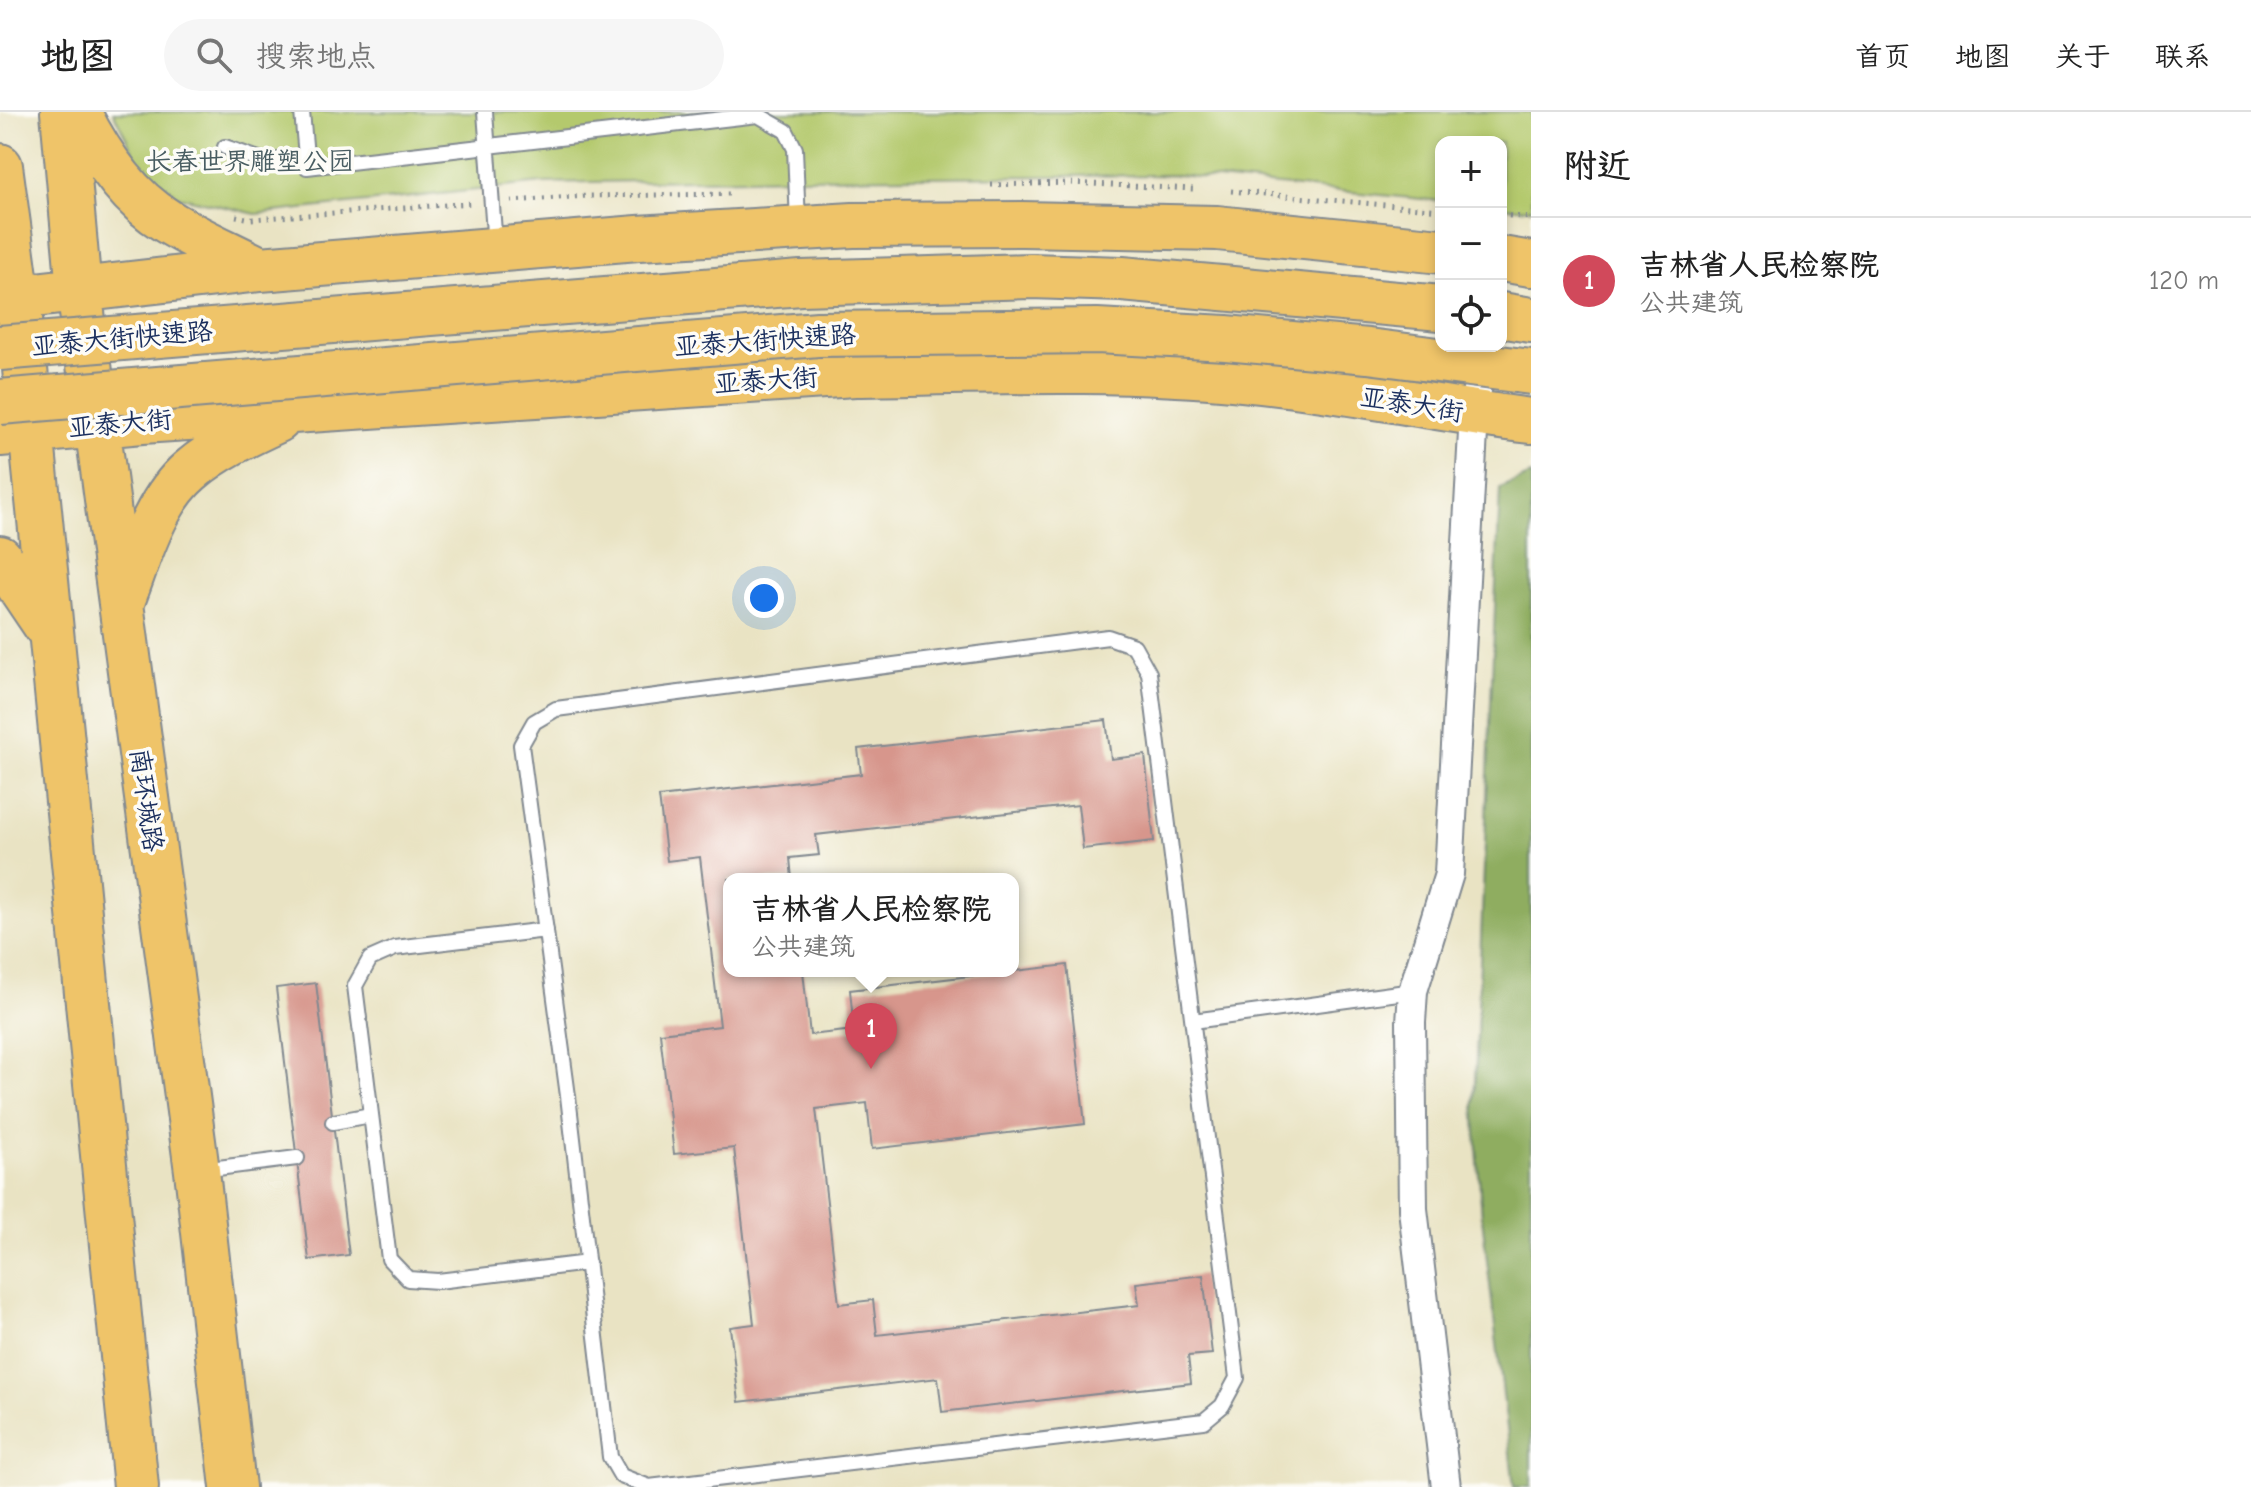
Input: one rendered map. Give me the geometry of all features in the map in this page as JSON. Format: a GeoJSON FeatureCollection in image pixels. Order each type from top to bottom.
{"type":"FeatureCollection","features":[{"type":"Feature","properties":{"kind":"main road","name":"南环城路"},"geometry":{"type":"LineString","coordinates":[[63,112],[79,290],[197,1171],[233,1487]]}},
{"type":"Feature","properties":{"kind":"main road"},"geometry":{"type":"LineString","coordinates":[[78,112],[94,145],[121,178],[165,220],[260,269]]}},
{"type":"Feature","properties":{"kind":"main road"},"geometry":{"type":"LineString","coordinates":[[0,166],[9,298],[11,422],[52,634],[136,1487]]}},
{"type":"Feature","properties":{"kind":"main road"},"geometry":{"type":"LineString","coordinates":[[9,298],[260,269],[853,225],[1202,228],[1435,250]]}},
{"type":"Feature","properties":{"kind":"main road"},"geometry":{"type":"LineString","coordinates":[[1507,260],[1531,264]]}},
{"type":"Feature","properties":{"kind":"main road","name":"亚泰大街快速路"},"geometry":{"type":"LineString","coordinates":[[0,348],[785,284],[1031,276],[1122,279],[1435,307]]}},
{"type":"Feature","properties":{"kind":"main road"},"geometry":{"type":"LineString","coordinates":[[1507,316],[1531,320]]}},
{"type":"Feature","properties":{"kind":"main road","name":"亚泰大街快速路"},"geometry":{"type":"LineString","coordinates":[[11,422],[818,334],[1097,331],[1226,338],[1368,351],[1531,372]]}},
{"type":"Feature","properties":{"kind":"main road","name":"亚泰大街"},"geometry":{"type":"LineString","coordinates":[[11,422],[97,425],[855,374],[1072,371],[1243,379],[1531,421]]}},
{"type":"Feature","properties":{"kind":"main road"},"geometry":{"type":"LineString","coordinates":[[121,604],[150,530],[174,487],[212,454],[300,410]]}},
{"type":"Feature","properties":{"kind":"main road"},"geometry":{"type":"LineString","coordinates":[[0,558],[52,634]]}},
{"type":"Feature","properties":{"kind":"street"},"geometry":{"type":"LineString","coordinates":[[1446,1487],[1413,1209],[1413,991],[1449,874],[1474,414],[1482,352]]}},
{"type":"Feature","properties":{"kind":"lane"},"geometry":{"type":"LineString","coordinates":[[302,112],[307,167],[758,115],[786,131],[795,149],[798,229]]}},
{"type":"Feature","properties":{"kind":"lane"},"geometry":{"type":"LineString","coordinates":[[485,112],[495,250]]}},
{"type":"Feature","properties":{"kind":"lane"},"geometry":{"type":"LineString","coordinates":[[225,147],[267,162],[306,155]]}},
{"type":"Feature","properties":{"kind":"lane"},"geometry":{"type":"LineString","coordinates":[[1108,637],[1134,646],[1149,673],[1193,1021],[1237,1378],[1222,1406],[1204,1421],[649,1487],[621,1476],[610,1457],[521,745],[534,722],[556,709],[1108,637]]}},
{"type":"Feature","properties":{"kind":"lane"},"geometry":{"type":"LineString","coordinates":[[546,930],[395,948],[370,959],[355,986],[389,1259],[408,1279],[438,1281],[588,1263]]}},
{"type":"Feature","properties":{"kind":"lane"},"geometry":{"type":"LineString","coordinates":[[1193,1021],[1413,991]]}},
{"type":"Feature","properties":{"kind":"lane"},"geometry":{"type":"LineString","coordinates":[[333,1122],[371,1115]]}},
{"type":"Feature","properties":{"kind":"lane"},"geometry":{"type":"LineString","coordinates":[[197,1171],[297,1158]]}},
{"type":"Feature","properties":{"kind":"path"},"geometry":{"type":"LineString","coordinates":[[1507,216],[1531,218]]}},
{"type":"Feature","properties":{"kind":"green space","name":"长春世界雕塑公园"},"geometry":{"type":"Polygon","coordinates":[[[113,112],[1531,112],[1531,209],[1507,207],[1507,136],[1435,136],[1435,200],[1177,175],[797,178],[542,183],[256,214],[177,196],[139,163],[113,112]]]}},
{"type":"Feature","properties":{"kind":"green space"},"geometry":{"type":"Polygon","coordinates":[[[1531,475],[1531,1487],[1514,1487],[1482,1218],[1474,1104],[1500,488],[1531,475]]]}},
{"type":"Feature","properties":{"kind":"building"},"geometry":{"type":"Polygon","coordinates":[[[1106,720],[1111,759],[1145,755],[1154,841],[1083,849],[1078,805],[816,835],[819,855],[790,858],[791,873],[723,873],[723,977],[804,977],[810,1035],[854,1030],[850,990],[963,977],[1019,977],[1019,971],[1067,965],[1085,1124],[872,1149],[867,1103],[816,1109],[839,1304],[873,1300],[877,1335],[1139,1305],[1136,1283],[1203,1275],[1212,1354],[1188,1356],[1191,1383],[942,1412],[938,1378],[739,1402],[730,1327],[754,1324],[734,1148],[674,1154],[660,1033],[720,1026],[700,857],[667,861],[659,797],[861,774],[858,749],[1106,720]]]}},
{"type":"Feature","properties":{"kind":"building"},"geometry":{"type":"Polygon","coordinates":[[[316,983],[349,1255],[309,1260],[276,988],[316,983]]]}},
{"type":"Feature","properties":{"kind":"place","name":"吉林省人民检察院"},"geometry":{"type":"Point","coordinates":[871,1069]}}]}
